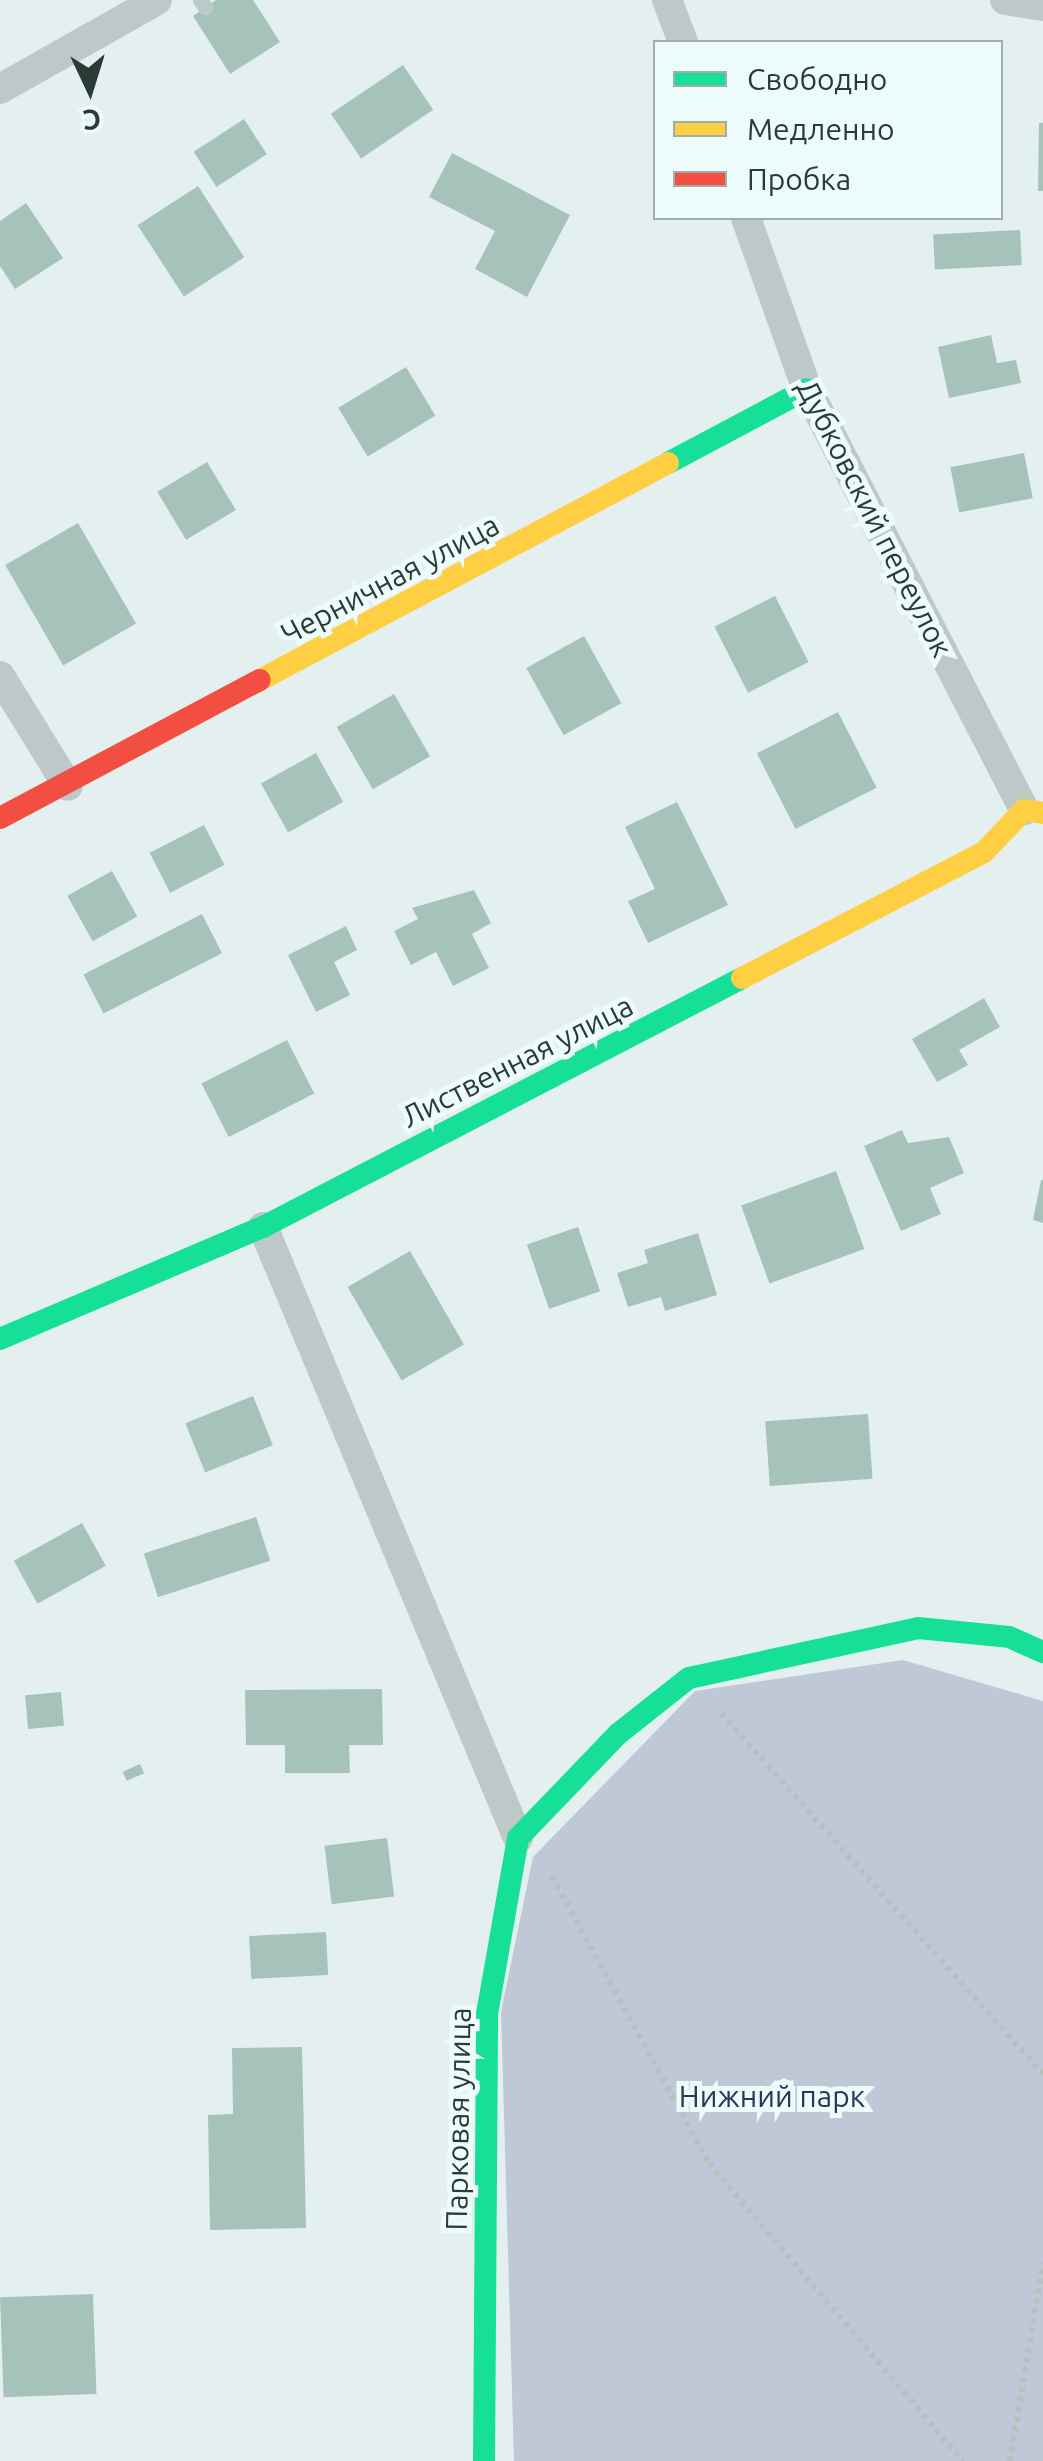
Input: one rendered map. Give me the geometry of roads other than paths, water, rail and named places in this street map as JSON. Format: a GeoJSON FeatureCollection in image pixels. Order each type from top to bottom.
{"type":"FeatureCollection","features":[{"type":"Feature","properties":{"kind":"street"},"geometry":{"type":"LineString","coordinates":[[0,90],[156,0]]}},
{"type":"Feature","properties":{"kind":"street"},"geometry":{"type":"LineString","coordinates":[[668,0],[682,40]]}},
{"type":"Feature","properties":{"kind":"street"},"geometry":{"type":"LineString","coordinates":[[1005,0],[1043,6]]}},
{"type":"Feature","properties":{"kind":"street","name":"Дубковский переулок"},"geometry":{"type":"LineString","coordinates":[[747,220],[807,389],[1034,812]]}},
{"type":"Feature","properties":{"kind":"street","name":"Черничная улица"},"geometry":{"type":"LineString","coordinates":[[0,818],[68,786],[807,389]]}},
{"type":"Feature","properties":{"kind":"street"},"geometry":{"type":"LineString","coordinates":[[0,676],[68,786]]}},
{"type":"Feature","properties":{"kind":"street","name":"Лиственная улица"},"geometry":{"type":"LineString","coordinates":[[0,1339],[262,1227],[984,852],[1034,812]]}},
{"type":"Feature","properties":{"kind":"street"},"geometry":{"type":"LineString","coordinates":[[262,1227],[518,1838],[618,1734],[689,1678],[918,1628],[1009,1637],[1043,1652]]}},
{"type":"Feature","properties":{"kind":"street","name":"Парковая улица"},"geometry":{"type":"LineString","coordinates":[[484,2461],[487,2014],[518,1838]]}},
{"type":"Feature","properties":{"kind":"park label","name":"Нижний парк"},"geometry":{"type":"Point","coordinates":[772,2096]}}]}
